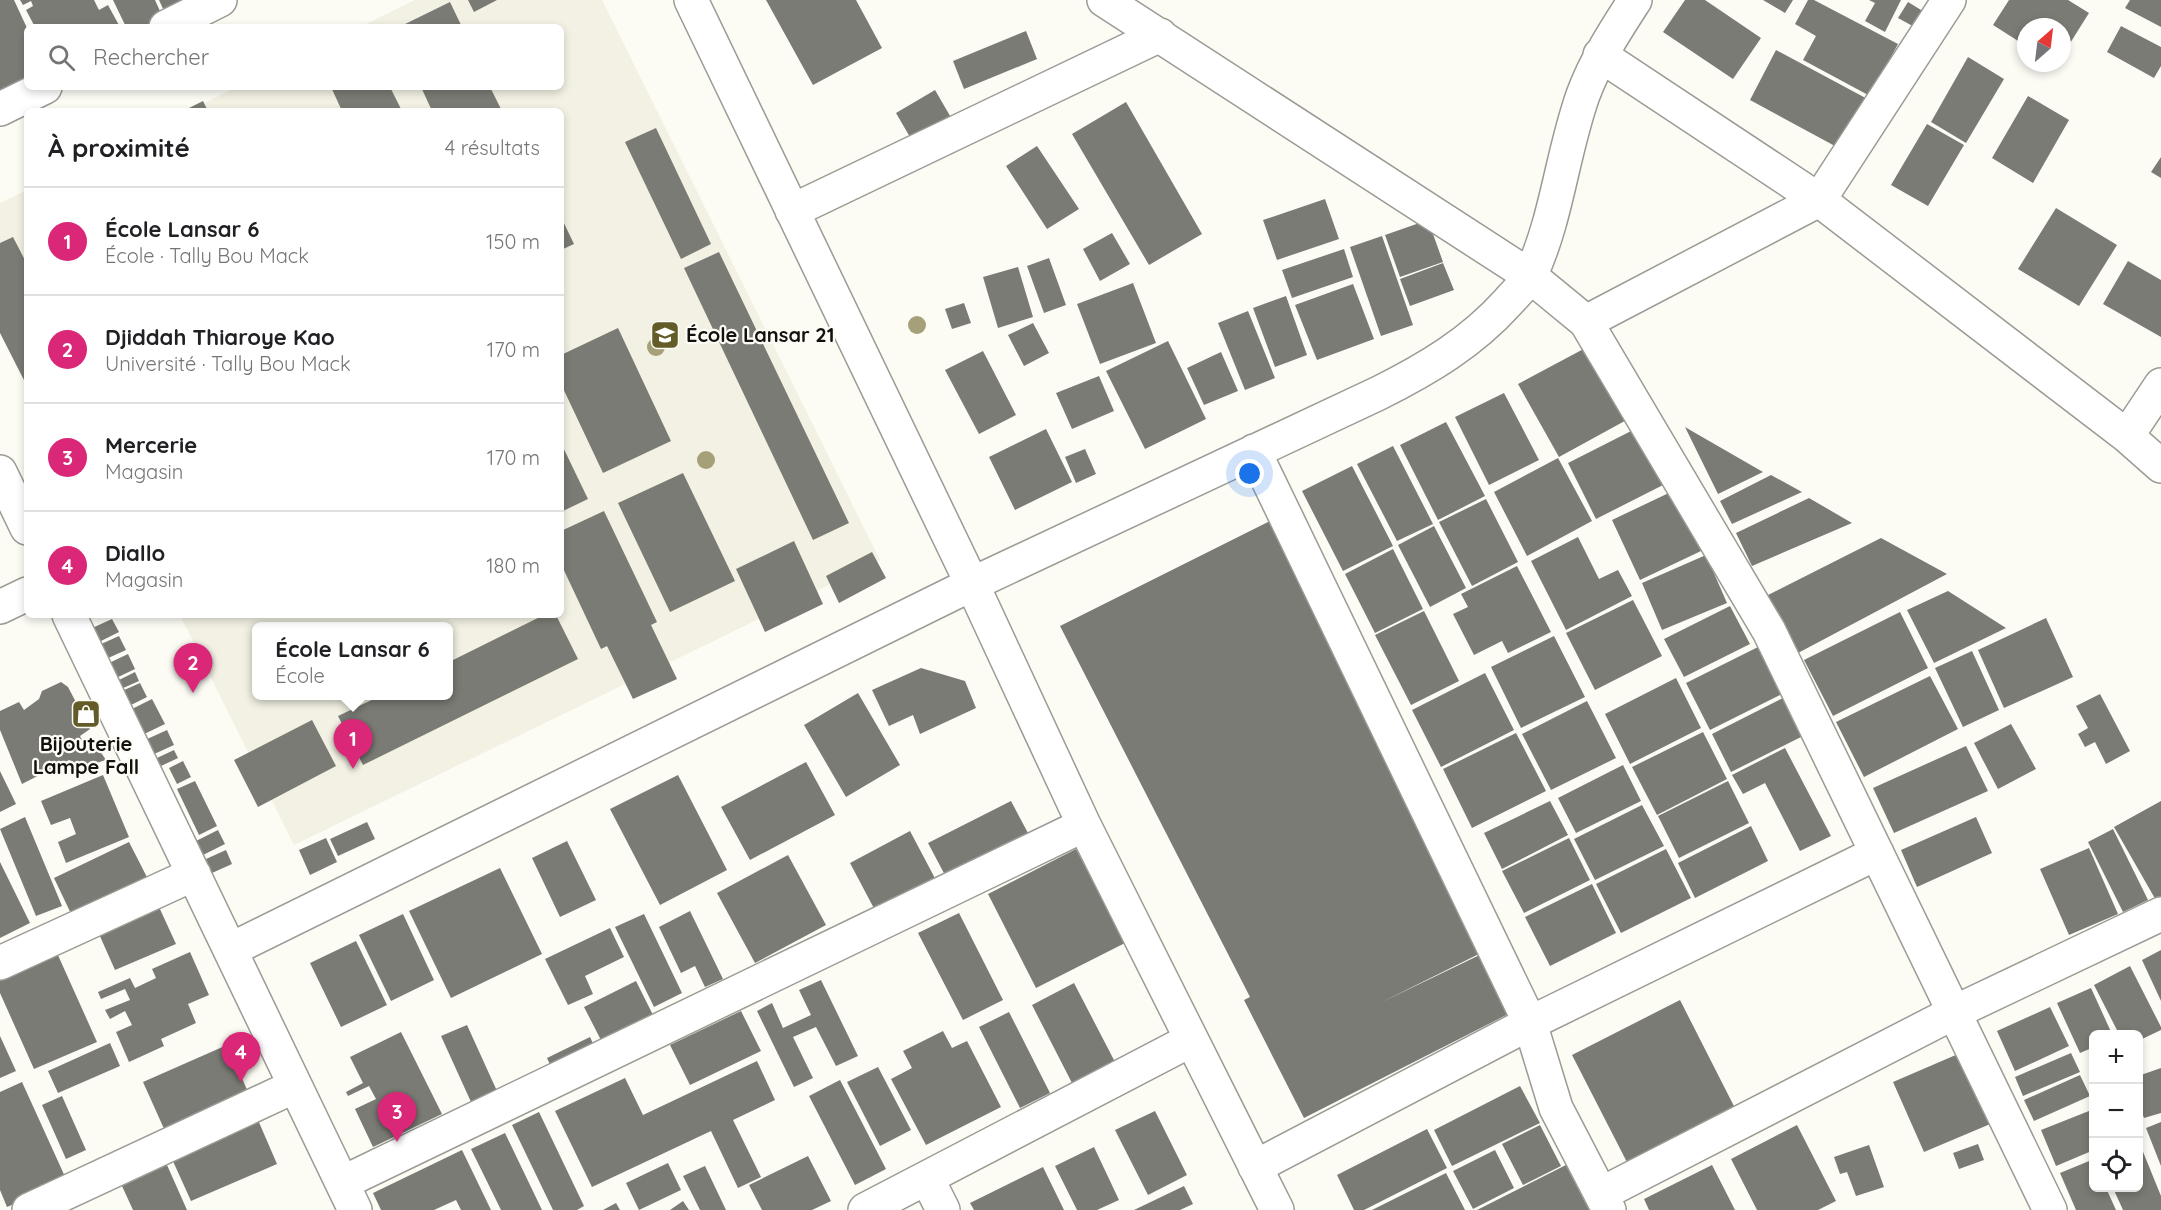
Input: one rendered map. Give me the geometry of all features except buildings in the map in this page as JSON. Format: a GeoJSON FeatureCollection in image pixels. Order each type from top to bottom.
{"type":"FeatureCollection","features":[{"type":"Feature","properties":{"kind":"street"},"geometry":{"type":"LineString","coordinates":[[172,24],[220,0]]}},
{"type":"Feature","properties":{"kind":"street"},"geometry":{"type":"LineString","coordinates":[[691,0],[972,584],[1084,825],[1277,1210]]}},
{"type":"Feature","properties":{"kind":"street"},"geometry":{"type":"LineString","coordinates":[[1104,0],[1530,276],[1586,322],[1769,631],[2050,1210]]}},
{"type":"Feature","properties":{"kind":"street"},"geometry":{"type":"LineString","coordinates":[[230,950],[972,584],[1420,372],[1456,349],[1488,324],[1530,276],[1561,182],[1583,97],[1600,55],[1635,0]]}},
{"type":"Feature","properties":{"kind":"street"},"geometry":{"type":"LineString","coordinates":[[1586,322],[1819,200],[1949,0]]}},
{"type":"Feature","properties":{"kind":"street"},"geometry":{"type":"LineString","coordinates":[[792,211],[1160,35]]}},
{"type":"Feature","properties":{"kind":"street"},"geometry":{"type":"LineString","coordinates":[[1600,55],[1819,200],[2127,436],[2161,466]]}},
{"type":"Feature","properties":{"kind":"street"},"geometry":{"type":"LineString","coordinates":[[0,110],[39,90]]}},
{"type":"Feature","properties":{"kind":"street"},"geometry":{"type":"LineString","coordinates":[[2127,436],[2161,385]]}},
{"type":"Feature","properties":{"kind":"street"},"geometry":{"type":"LineString","coordinates":[[1254,451],[1530,1023],[1556,1108],[1605,1202],[1659,1167],[1955,1012],[2161,914]]}},
{"type":"Feature","properties":{"kind":"street"},"geometry":{"type":"LineString","coordinates":[[0,472],[24,522]]}},
{"type":"Feature","properties":{"kind":"street"},"geometry":{"type":"LineString","coordinates":[[0,607],[24,595]]}},
{"type":"Feature","properties":{"kind":"street"},"geometry":{"type":"LineString","coordinates":[[70,618],[348,1196],[1084,825]]}},
{"type":"Feature","properties":{"kind":"street"},"geometry":{"type":"LineString","coordinates":[[1255,1167],[1530,1023],[1877,853]]}},
{"type":"Feature","properties":{"kind":"street"},"geometry":{"type":"LineString","coordinates":[[0,963],[194,874]]}},
{"type":"Feature","properties":{"kind":"street"},"geometry":{"type":"LineString","coordinates":[[865,1210],[1017,1128],[1191,1040]]}},
{"type":"Feature","properties":{"kind":"street"},"geometry":{"type":"LineString","coordinates":[[29,1210],[295,1086]]}},
{"type":"Feature","properties":{"kind":"street"},"geometry":{"type":"LineString","coordinates":[[927,1178],[943,1210]]}},
{"type":"Feature","properties":{"kind":"shaded area","name":"École Lansar 21"},"geometry":{"type":"Polygon","coordinates":[[[415,0],[602,0],[880,560],[294,845],[181,618],[564,618],[564,108],[194,108],[231,90],[564,90],[564,24],[366,24],[415,0]]]}},
{"type":"Feature","properties":{"kind":"shaded area"},"geometry":{"type":"Polygon","coordinates":[[[24,191],[24,301],[0,253],[0,203],[24,191]]]}},
{"type":"Feature","properties":{"kind":"place","name":"École Lansar 21"},"geometry":{"type":"Point","coordinates":[665,335]}},
{"type":"Feature","properties":{"kind":"place","name":"Djiddah Thiaroye Kao"},"geometry":{"type":"Point","coordinates":[193,693]}},
{"type":"Feature","properties":{"kind":"place","name":"Bijouterie Lampe Fall"},"geometry":{"type":"Point","coordinates":[86,714]}},
{"type":"Feature","properties":{"kind":"place","name":"École Lansar 6"},"geometry":{"type":"Point","coordinates":[353,769]}},
{"type":"Feature","properties":{"kind":"place","name":"Diallo"},"geometry":{"type":"Point","coordinates":[241,1082]}},
{"type":"Feature","properties":{"kind":"place","name":"Mercerie"},"geometry":{"type":"Point","coordinates":[397,1142]}}]}
